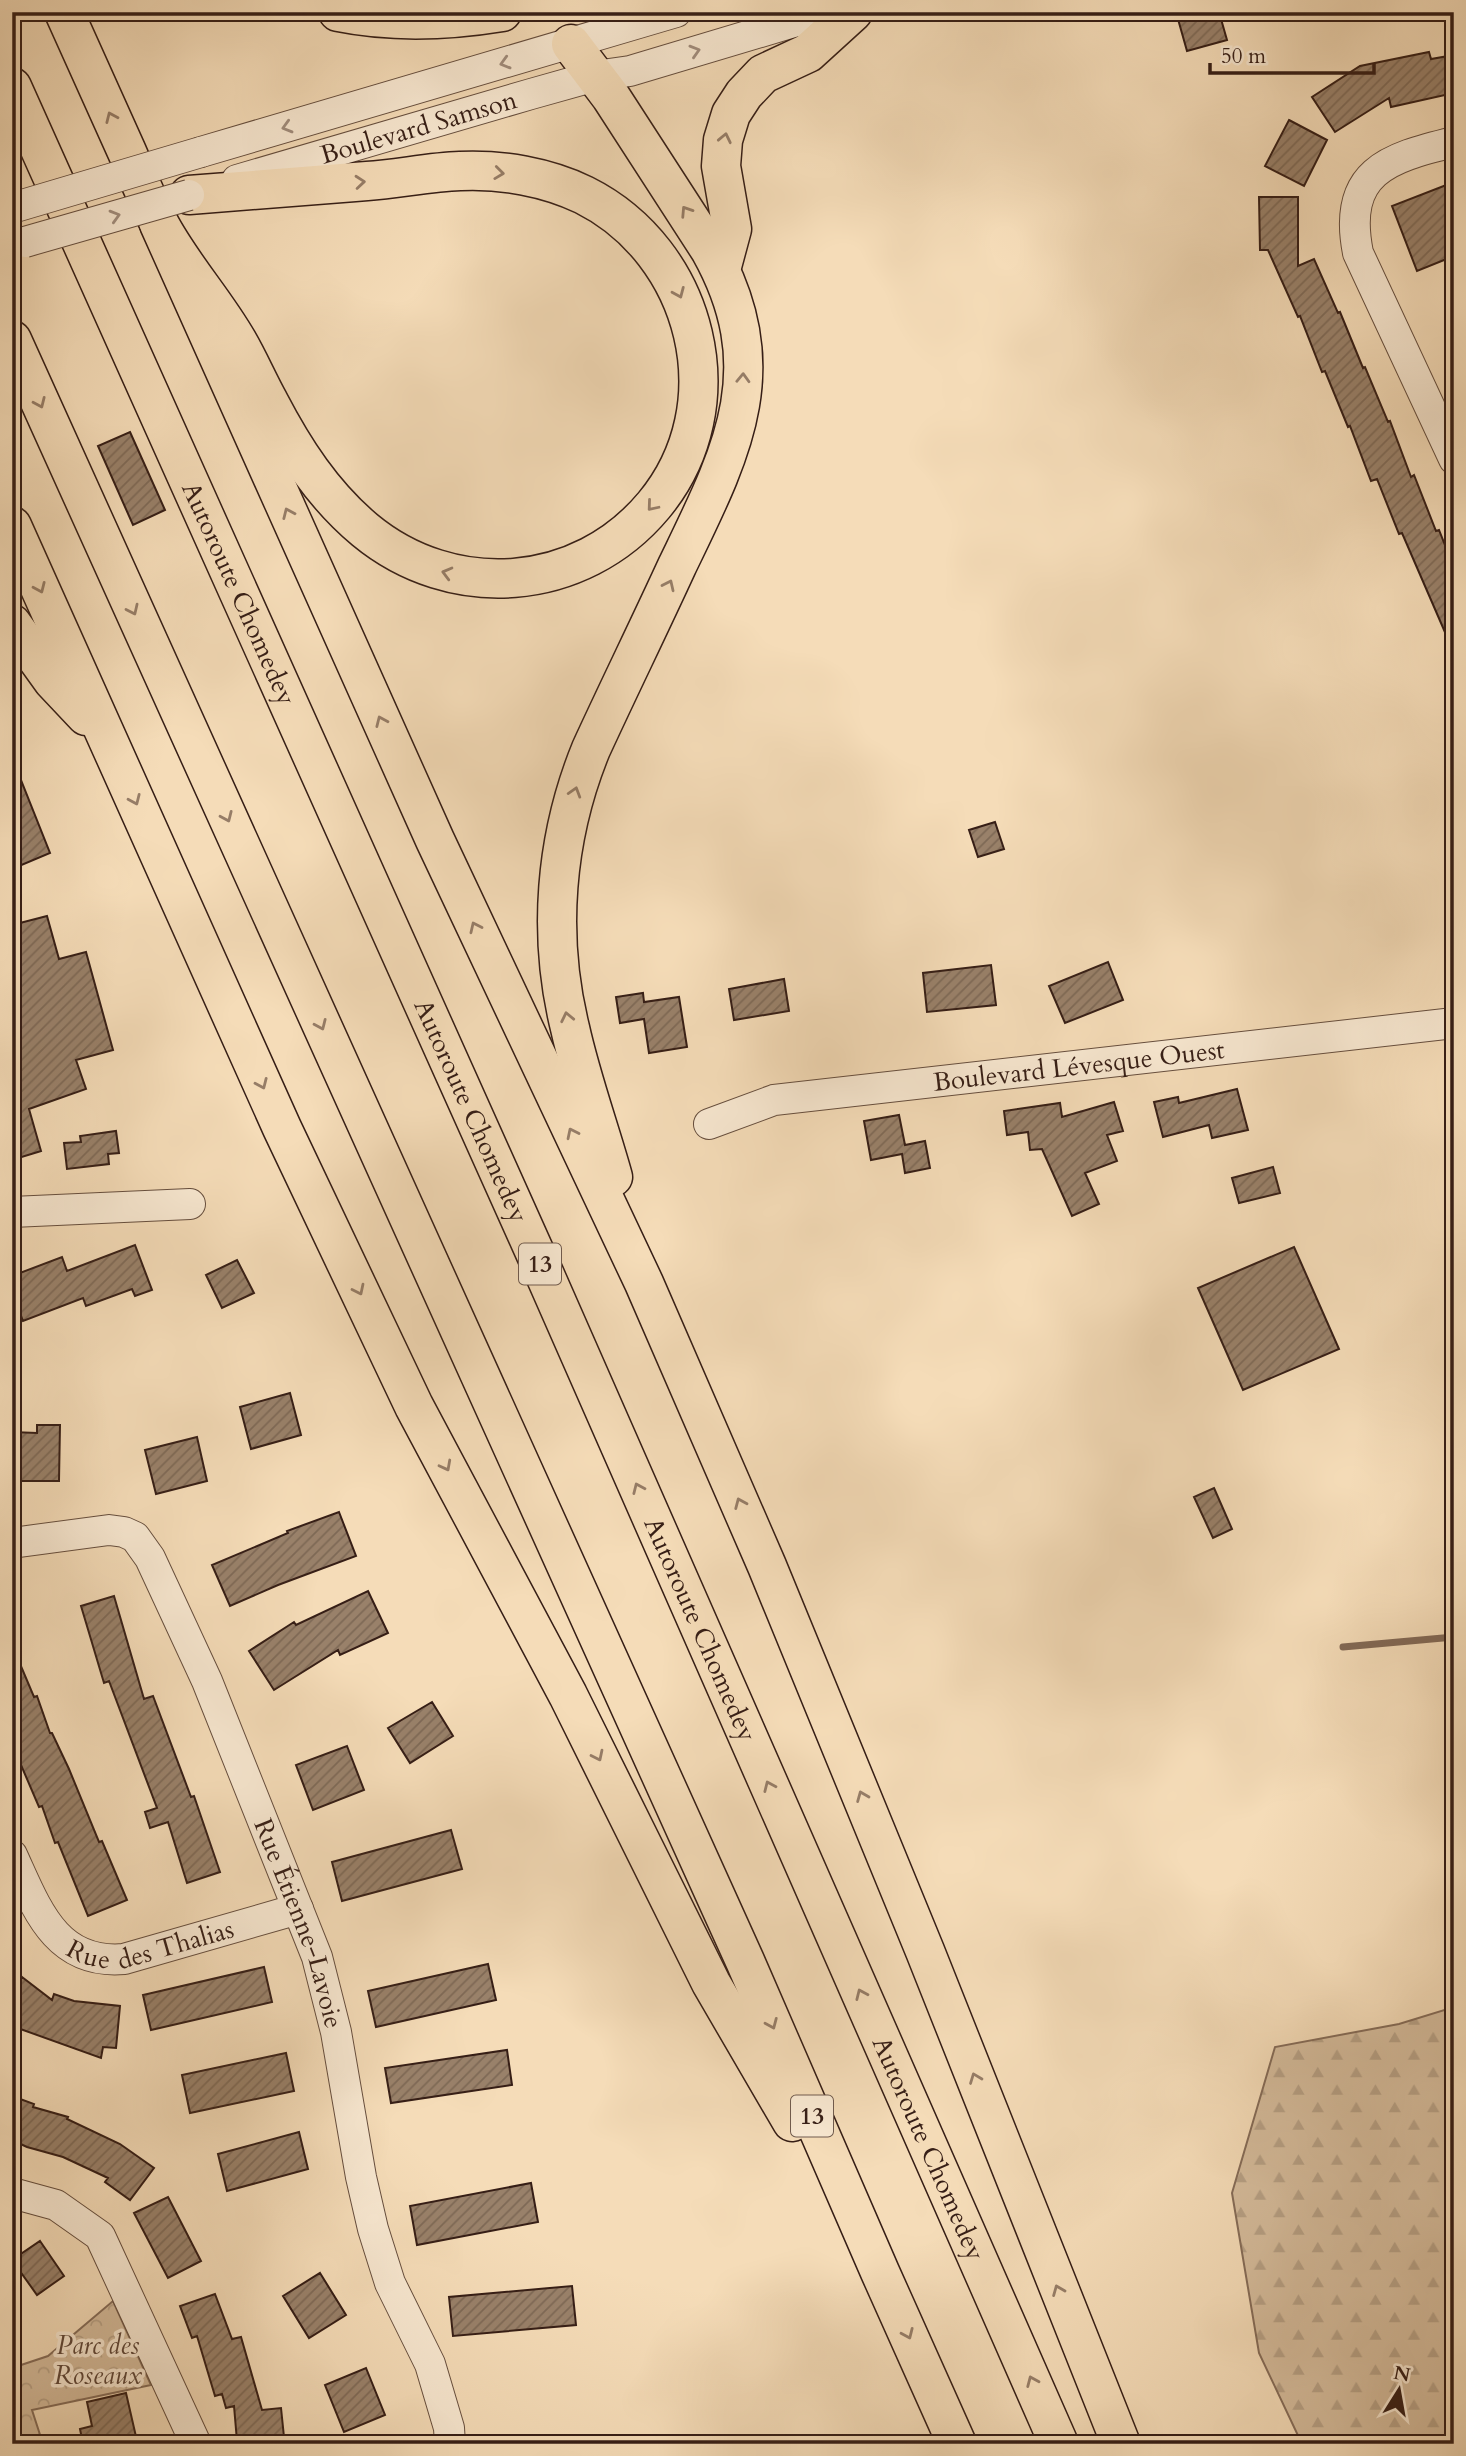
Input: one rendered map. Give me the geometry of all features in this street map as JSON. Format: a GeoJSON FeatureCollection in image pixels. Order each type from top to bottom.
{"type":"FeatureCollection","features":[{"type":"Feature","properties":{"kind":"main road"},"geometry":{"type":"LineString","coordinates":[[64,12],[429,829],[644,1283],[802,1648],[1121,2444]]}},
{"type":"Feature","properties":{"kind":"main road"},"geometry":{"type":"LineString","coordinates":[[338,12],[370,18],[415,20],[461,18],[502,12]]}},
{"type":"Feature","properties":{"kind":"main road"},"geometry":{"type":"LineString","coordinates":[[721,270],[732,229],[721,166],[723,140],[731,114],[744,94],[763,74],[808,53],[853,12]]}},
{"type":"Feature","properties":{"kind":"main road"},"geometry":{"type":"LineString","coordinates":[[570,44],[595,76],[691,218],[721,270],[736,310],[744,353],[743,390],[736,428],[713,491],[586,761],[568,817],[561,857],[557,900],[559,961],[569,1028],[644,1283]]}},
{"type":"Feature","properties":{"kind":"main road","name":"Autoroute Chomedey"},"geometry":{"type":"LineString","coordinates":[[12,87],[537,1257],[1059,2444]]}},
{"type":"Feature","properties":{"kind":"main road"},"geometry":{"type":"LineString","coordinates":[[159,224],[238,342],[283,429],[317,480],[347,514],[397,553],[432,569],[470,578],[506,579],[541,574],[589,556],[619,538],[665,490],[680,462],[692,429],[698,376],[695,340],[687,310],[673,278],[652,248],[613,213],[583,195],[551,183],[517,175],[480,171],[208,191]]}},
{"type":"Feature","properties":{"kind":"main road","name":"13"},"geometry":{"type":"LineString","coordinates":[[12,340],[745,1961],[957,2444]]}},
{"type":"Feature","properties":{"kind":"main road"},"geometry":{"type":"LineString","coordinates":[[12,526],[282,1128],[414,1406],[568,1695],[711,1983],[880,2272]]}},
{"type":"Feature","properties":{"kind":"main road"},"geometry":{"type":"LineString","coordinates":[[12,624],[53,681],[107,737]]}},
{"type":"Feature","properties":{"kind":"street","name":"Boulevard Samson"},"geometry":{"type":"LineString","coordinates":[[12,208],[676,12]]}},
{"type":"Feature","properties":{"kind":"street","name":"Boulevard Samson"},"geometry":{"type":"LineString","coordinates":[[12,246],[595,76],[630,71],[827,12]]}},
{"type":"Feature","properties":{"kind":"street"},"geometry":{"type":"LineString","coordinates":[[1454,142],[1409,152],[1386,162],[1372,175],[1361,192],[1354,216],[1358,253],[1454,458]]}},
{"type":"Feature","properties":{"kind":"street","name":"Boulevard Lévesque Ouest"},"geometry":{"type":"LineString","coordinates":[[709,1124],[774,1100],[1454,1023]]}},
{"type":"Feature","properties":{"kind":"street"},"geometry":{"type":"LineString","coordinates":[[12,1212],[190,1204]]}},
{"type":"Feature","properties":{"kind":"street","name":"Rue Étienne-Lavoie"},"geometry":{"type":"LineString","coordinates":[[12,1543],[109,1530],[135,1537],[143,1546],[207,1681],[317,1957],[336,2032],[360,2176],[373,2228],[390,2283],[430,2364],[449,2428],[450,2444]]}},
{"type":"Feature","properties":{"kind":"street","name":"Rue des Thalias"},"geometry":{"type":"LineString","coordinates":[[12,1855],[41,1918],[63,1944],[109,1960],[124,1959],[298,1909]]}},
{"type":"Feature","properties":{"kind":"street"},"geometry":{"type":"LineString","coordinates":[[13,2195],[56,2205],[100,2236],[196,2444]]}},
{"type":"Feature","properties":{"kind":"green space"},"geometry":{"type":"Polygon","coordinates":[[[1454,2007],[1454,2444],[1302,2444],[1259,2353],[1232,2193],[1275,2047],[1399,2024],[1454,2007]]]}},
{"type":"Feature","properties":{"kind":"green space","name":"Parc des Roseaux"},"geometry":{"type":"Polygon","coordinates":[[[113,2301],[151,2385],[32,2410],[43,2444],[12,2444],[12,2368],[48,2356],[113,2301]]]}},
{"type":"Feature","properties":{"kind":"building"},"geometry":{"type":"Polygon","coordinates":[[[1176,12],[1219,12],[1227,40],[1187,51],[1176,12]]]}},
{"type":"Feature","properties":{"kind":"building"},"geometry":{"type":"Polygon","coordinates":[[[1429,52],[1431,59],[1454,55],[1454,93],[1391,107],[1389,98],[1335,132],[1312,97],[1360,66],[1429,52]]]}},
{"type":"Feature","properties":{"kind":"building"},"geometry":{"type":"Polygon","coordinates":[[[1289,120],[1327,140],[1304,186],[1265,166],[1289,120]]]}},
{"type":"Feature","properties":{"kind":"building"},"geometry":{"type":"Polygon","coordinates":[[[1454,182],[1454,256],[1417,271],[1392,206],[1454,182]]]}},
{"type":"Feature","properties":{"kind":"building"},"geometry":{"type":"Polygon","coordinates":[[[1259,197],[1298,197],[1298,266],[1314,259],[1388,422],[1390,421],[1411,477],[1414,475],[1454,568],[1454,653],[1402,533],[1399,534],[1377,479],[1371,481],[1350,426],[1348,427],[1325,371],[1322,372],[1300,316],[1298,317],[1268,250],[1260,250],[1259,197]]]}},
{"type":"Feature","properties":{"kind":"building"},"geometry":{"type":"Polygon","coordinates":[[[130,432],[165,510],[133,525],[98,446],[130,432]]]}},
{"type":"Feature","properties":{"kind":"building"},"geometry":{"type":"Polygon","coordinates":[[[12,761],[50,853],[12,869],[12,761]]]}},
{"type":"Feature","properties":{"kind":"building"},"geometry":{"type":"Polygon","coordinates":[[[995,822],[1004,849],[978,857],[969,830],[995,822]]]}},
{"type":"Feature","properties":{"kind":"building"},"geometry":{"type":"Polygon","coordinates":[[[47,916],[59,959],[86,952],[113,1050],[76,1060],[86,1089],[29,1109],[41,1151],[12,1160],[12,925],[47,916]]]}},
{"type":"Feature","properties":{"kind":"building"},"geometry":{"type":"Polygon","coordinates":[[[1108,962],[1123,1000],[1065,1023],[1049,986],[1108,962]]]}},
{"type":"Feature","properties":{"kind":"building"},"geometry":{"type":"Polygon","coordinates":[[[991,965],[996,1005],[927,1012],[923,973],[991,965]]]}},
{"type":"Feature","properties":{"kind":"building"},"geometry":{"type":"Polygon","coordinates":[[[784,979],[789,1011],[734,1020],[729,989],[784,979]]]}},
{"type":"Feature","properties":{"kind":"building"},"geometry":{"type":"Polygon","coordinates":[[[643,993],[644,1002],[679,997],[687,1047],[649,1053],[644,1019],[620,1023],[616,997],[643,993]]]}},
{"type":"Feature","properties":{"kind":"building"},"geometry":{"type":"Polygon","coordinates":[[[1237,1089],[1248,1130],[1212,1138],[1209,1125],[1163,1137],[1154,1102],[1178,1097],[1179,1103],[1237,1089]]]}},
{"type":"Feature","properties":{"kind":"building"},"geometry":{"type":"Polygon","coordinates":[[[1114,1102],[1123,1131],[1107,1135],[1117,1161],[1085,1173],[1099,1204],[1072,1216],[1042,1149],[1030,1150],[1028,1132],[1007,1135],[1004,1111],[1060,1103],[1062,1117],[1114,1102]]]}},
{"type":"Feature","properties":{"kind":"building"},"geometry":{"type":"Polygon","coordinates":[[[899,1115],[905,1145],[925,1141],[930,1168],[905,1173],[902,1154],[871,1160],[864,1121],[899,1115]]]}},
{"type":"Feature","properties":{"kind":"building"},"geometry":{"type":"Polygon","coordinates":[[[116,1131],[119,1153],[108,1154],[109,1164],[67,1169],[64,1143],[81,1142],[80,1136],[116,1131]]]}},
{"type":"Feature","properties":{"kind":"building"},"geometry":{"type":"Polygon","coordinates":[[[1273,1167],[1280,1193],[1239,1203],[1232,1178],[1273,1167]]]}},
{"type":"Feature","properties":{"kind":"building"},"geometry":{"type":"Polygon","coordinates":[[[135,1245],[152,1290],[135,1296],[132,1289],[86,1306],[83,1298],[23,1321],[12,1292],[12,1276],[62,1257],[67,1271],[135,1245]]]}},
{"type":"Feature","properties":{"kind":"building"},"geometry":{"type":"Polygon","coordinates":[[[1294,1247],[1339,1349],[1243,1390],[1198,1288],[1294,1247]]]}},
{"type":"Feature","properties":{"kind":"building"},"geometry":{"type":"Polygon","coordinates":[[[237,1260],[254,1293],[222,1308],[206,1275],[237,1260]]]}},
{"type":"Feature","properties":{"kind":"building"},"geometry":{"type":"Polygon","coordinates":[[[290,1393],[301,1435],[251,1449],[240,1407],[290,1393]]]}},
{"type":"Feature","properties":{"kind":"building"},"geometry":{"type":"Polygon","coordinates":[[[37,1425],[60,1425],[59,1481],[12,1481],[12,1432],[37,1433],[37,1425]]]}},
{"type":"Feature","properties":{"kind":"building"},"geometry":{"type":"Polygon","coordinates":[[[197,1437],[207,1481],[156,1494],[145,1450],[197,1437]]]}},
{"type":"Feature","properties":{"kind":"building"},"geometry":{"type":"Polygon","coordinates":[[[1214,1488],[1232,1529],[1213,1538],[1194,1497],[1214,1488]]]}},
{"type":"Feature","properties":{"kind":"building"},"geometry":{"type":"Polygon","coordinates":[[[339,1512],[356,1556],[230,1606],[212,1565],[288,1533],[287,1531],[339,1512]]]}},
{"type":"Feature","properties":{"kind":"building"},"geometry":{"type":"Polygon","coordinates":[[[368,1591],[388,1633],[340,1655],[338,1650],[274,1690],[249,1651],[294,1622],[296,1625],[368,1591]]]}},
{"type":"Feature","properties":{"kind":"building"},"geometry":{"type":"Polygon","coordinates":[[[114,1596],[144,1699],[153,1696],[191,1797],[194,1796],[220,1872],[187,1883],[168,1822],[150,1828],[145,1812],[157,1808],[109,1681],[104,1683],[81,1606],[114,1596]]]}},
{"type":"Feature","properties":{"kind":"building"},"geometry":{"type":"Polygon","coordinates":[[[12,1645],[127,1900],[88,1916],[58,1842],[55,1843],[42,1806],[39,1807],[12,1744],[12,1645]]]}},
{"type":"Feature","properties":{"kind":"building"},"geometry":{"type":"Polygon","coordinates":[[[432,1702],[453,1736],[410,1763],[388,1728],[432,1702]]]}},
{"type":"Feature","properties":{"kind":"building"},"geometry":{"type":"Polygon","coordinates":[[[347,1746],[364,1790],[313,1810],[296,1765],[347,1746]]]}},
{"type":"Feature","properties":{"kind":"building"},"geometry":{"type":"Polygon","coordinates":[[[451,1830],[462,1869],[342,1901],[332,1862],[451,1830]]]}},
{"type":"Feature","properties":{"kind":"building"},"geometry":{"type":"Polygon","coordinates":[[[488,1964],[496,2000],[376,2027],[368,1991],[488,1964]]]}},
{"type":"Feature","properties":{"kind":"building"},"geometry":{"type":"Polygon","coordinates":[[[264,1967],[272,2002],[151,2030],[143,1995],[264,1967]]]}},
{"type":"Feature","properties":{"kind":"building"},"geometry":{"type":"Polygon","coordinates":[[[22,1977],[52,2000],[54,1994],[74,2001],[120,2006],[116,2048],[103,2047],[101,2058],[12,2026],[12,1989],[22,1977]]]}},
{"type":"Feature","properties":{"kind":"building"},"geometry":{"type":"Polygon","coordinates":[[[507,2050],[512,2085],[391,2103],[385,2068],[507,2050]]]}},
{"type":"Feature","properties":{"kind":"building"},"geometry":{"type":"Polygon","coordinates":[[[286,2053],[294,2091],[190,2113],[182,2075],[286,2053]]]}},
{"type":"Feature","properties":{"kind":"building"},"geometry":{"type":"Polygon","coordinates":[[[12,2096],[34,2104],[33,2107],[68,2117],[67,2119],[120,2144],[154,2168],[130,2200],[105,2182],[108,2178],[63,2157],[12,2140],[12,2096]]]}},
{"type":"Feature","properties":{"kind":"building"},"geometry":{"type":"Polygon","coordinates":[[[299,2132],[308,2169],[227,2191],[218,2154],[299,2132]]]}},
{"type":"Feature","properties":{"kind":"building"},"geometry":{"type":"Polygon","coordinates":[[[531,2183],[538,2222],[417,2245],[410,2206],[531,2183]]]}},
{"type":"Feature","properties":{"kind":"building"},"geometry":{"type":"Polygon","coordinates":[[[168,2197],[201,2261],[168,2278],[134,2213],[168,2197]]]}},
{"type":"Feature","properties":{"kind":"building"},"geometry":{"type":"Polygon","coordinates":[[[40,2241],[64,2276],[37,2295],[12,2260],[40,2241]]]}},
{"type":"Feature","properties":{"kind":"building"},"geometry":{"type":"Polygon","coordinates":[[[320,2273],[346,2315],[309,2338],[283,2296],[320,2273]]]}},
{"type":"Feature","properties":{"kind":"building"},"geometry":{"type":"Polygon","coordinates":[[[572,2286],[576,2325],[453,2336],[449,2297],[572,2286]]]}},
{"type":"Feature","properties":{"kind":"building"},"geometry":{"type":"Polygon","coordinates":[[[215,2294],[232,2339],[241,2337],[262,2410],[281,2408],[284,2437],[237,2441],[234,2406],[226,2408],[222,2394],[215,2396],[197,2336],[192,2338],[180,2306],[215,2294]]]}},
{"type":"Feature","properties":{"kind":"building"},"geometry":{"type":"Polygon","coordinates":[[[366,2368],[385,2415],[344,2432],[325,2385],[366,2368]]]}},
{"type":"Feature","properties":{"kind":"building"},"geometry":{"type":"Polygon","coordinates":[[[126,2393],[137,2441],[124,2444],[83,2444],[80,2429],[92,2426],[87,2402],[126,2393]]]}},
{"type":"Feature","properties":{"kind":"waterway"},"geometry":{"type":"LineString","coordinates":[[1343,1647],[1454,1637]]}}]}
